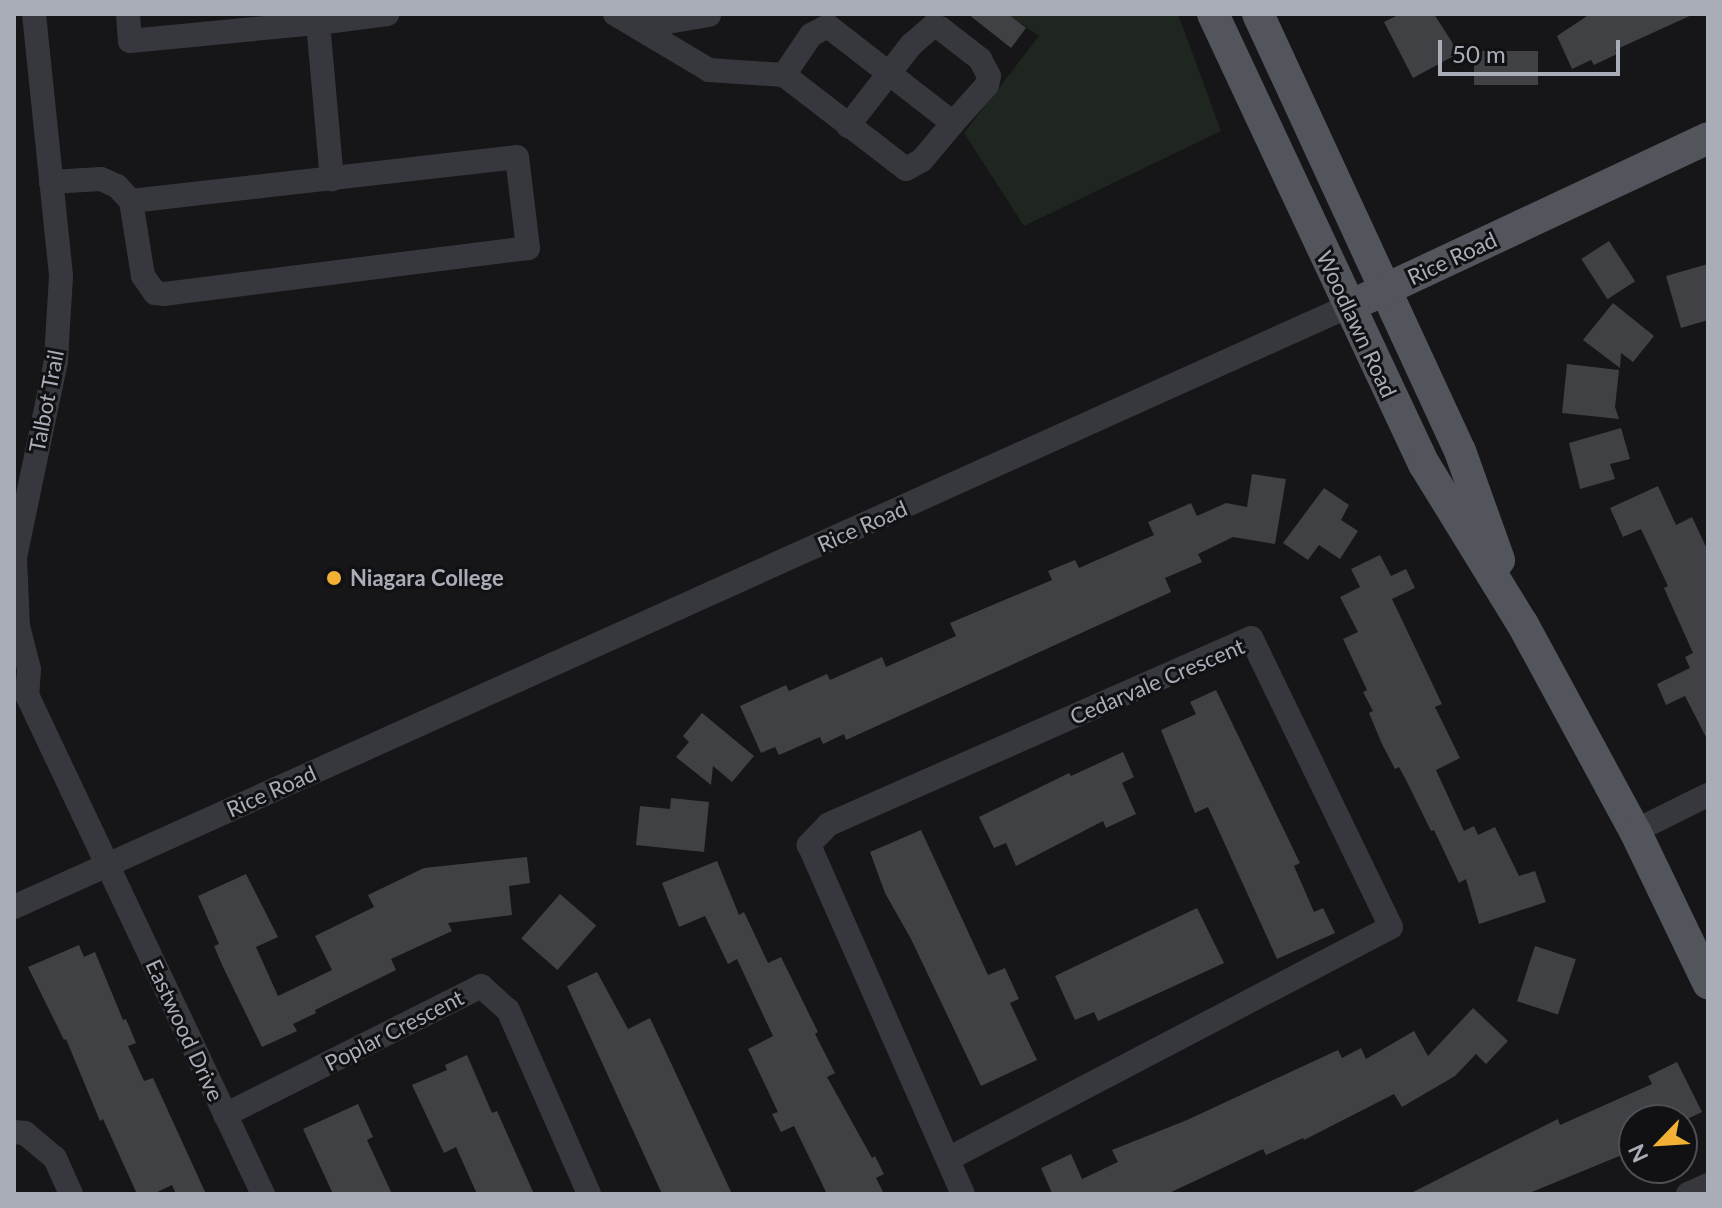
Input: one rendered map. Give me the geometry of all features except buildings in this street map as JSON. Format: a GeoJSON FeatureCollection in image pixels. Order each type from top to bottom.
{"type":"FeatureCollection","features":[{"type":"Feature","properties":{"kind":"main road","name":"Woodlawn Road"},"geometry":{"type":"LineString","coordinates":[[1213,14],[1424,464],[1522,623],[1635,831],[1708,983]]}},
{"type":"Feature","properties":{"kind":"main road","name":"Woodlawn Road"},"geometry":{"type":"LineString","coordinates":[[1258,14],[1460,451],[1522,623]]}},
{"type":"Feature","properties":{"kind":"main road","name":"Rice Road"},"geometry":{"type":"LineString","coordinates":[[1349,306],[1708,138]]}},
{"type":"Feature","properties":{"kind":"street","name":"Talbot Trail"},"geometry":{"type":"LineString","coordinates":[[34,14],[61,276],[60,319],[49,404],[18,536],[15,603],[29,669],[27,695],[108,865]]}},
{"type":"Feature","properties":{"kind":"street"},"geometry":{"type":"LineString","coordinates":[[128,14],[130,41],[387,14]]}},
{"type":"Feature","properties":{"kind":"street"},"geometry":{"type":"LineString","coordinates":[[615,14],[694,64],[709,70],[784,75],[848,126],[906,169],[922,160],[987,85],[989,76],[980,59],[933,26],[911,45],[848,126]]}},
{"type":"Feature","properties":{"kind":"street"},"geometry":{"type":"LineString","coordinates":[[638,27],[709,15]]}},
{"type":"Feature","properties":{"kind":"street"},"geometry":{"type":"LineString","coordinates":[[318,23],[332,179]]}},
{"type":"Feature","properties":{"kind":"street"},"geometry":{"type":"LineString","coordinates":[[784,75],[811,35],[828,26],[953,123]]}},
{"type":"Feature","properties":{"kind":"street"},"geometry":{"type":"LineString","coordinates":[[51,182],[101,179],[117,186],[131,201],[143,276],[155,293],[528,248],[517,157],[131,201]]}},
{"type":"Feature","properties":{"kind":"street","name":"Rice Road"},"geometry":{"type":"LineString","coordinates":[[14,907],[1349,306]]}},
{"type":"Feature","properties":{"kind":"street","name":"Cedarvale Crescent"},"geometry":{"type":"LineString","coordinates":[[948,1159],[1391,927],[1251,638],[828,825],[809,845],[963,1194]]}},
{"type":"Feature","properties":{"kind":"street"},"geometry":{"type":"LineString","coordinates":[[1635,831],[1708,795]]}},
{"type":"Feature","properties":{"kind":"street","name":"Eastwood Drive"},"geometry":{"type":"LineString","coordinates":[[108,865],[263,1194]]}},
{"type":"Feature","properties":{"kind":"street","name":"Poplar Crescent"},"geometry":{"type":"LineString","coordinates":[[225,1115],[481,986],[508,1010],[589,1194]]}},
{"type":"Feature","properties":{"kind":"street"},"geometry":{"type":"LineString","coordinates":[[14,1132],[25,1133],[55,1158],[71,1194]]}},
{"type":"Feature","properties":{"kind":"street"},"geometry":{"type":"LineString","coordinates":[[1688,1194],[1708,1185]]}},
{"type":"Feature","properties":{"kind":"shaded area"},"geometry":{"type":"Polygon","coordinates":[[[1007,14],[1178,14],[1221,131],[1024,226],[964,133],[1039,36],[1007,14]]]}},
{"type":"Feature","properties":{"kind":"place","name":"Niagara College"},"geometry":{"type":"Point","coordinates":[334,578]}}]}
